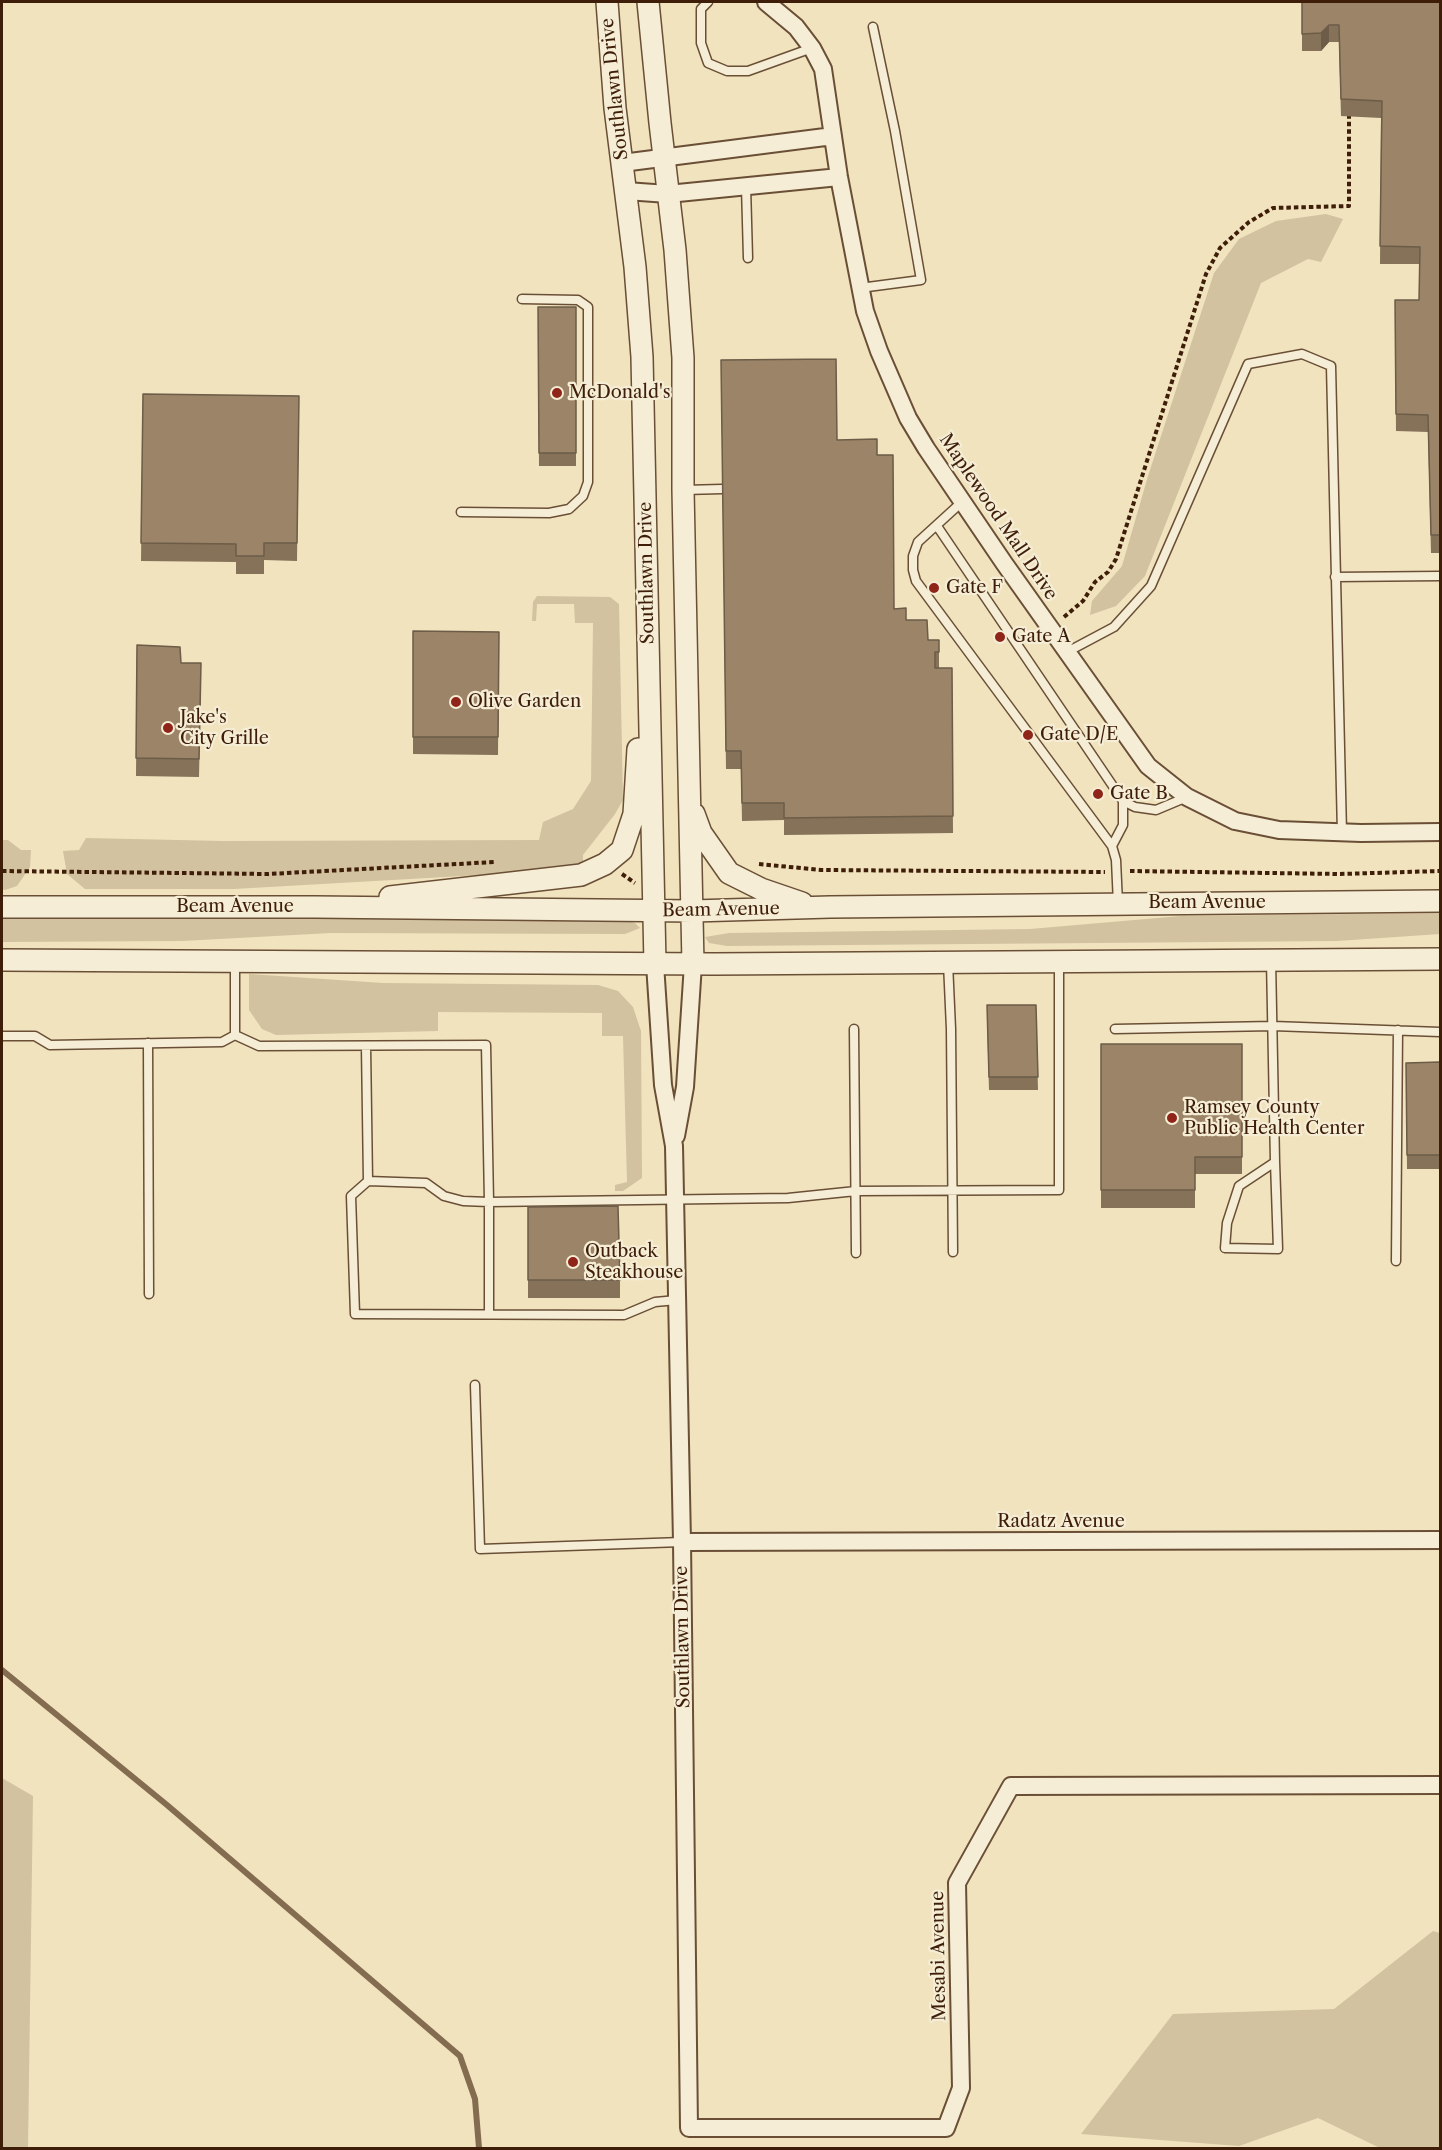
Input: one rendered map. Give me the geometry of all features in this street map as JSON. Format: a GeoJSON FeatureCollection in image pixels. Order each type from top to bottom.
{"type":"FeatureCollection","features":[{"type":"Feature","properties":{"kind":"street","name":"Southlawn Drive"},"geometry":{"type":"LineString","coordinates":[[607,2],[615,108],[635,267],[642,357],[655,964],[663,1085],[674,1146],[682,1542],[688,2128]]}},
{"type":"Feature","properties":{"kind":"street","name":"Southlawn Drive"},"geometry":{"type":"LineString","coordinates":[[648,2],[675,250],[683,358],[683,490],[693,964],[685,1087],[674,1146]]}},
{"type":"Feature","properties":{"kind":"street","name":"Maplewood Mall Drive"},"geometry":{"type":"LineString","coordinates":[[766,2],[796,27],[824,69],[839,177],[860,288],[876,344],[897,396],[926,448],[1148,766],[1187,797],[1235,821],[1279,830],[1342,833],[1440,831]]}},
{"type":"Feature","properties":{"kind":"street"},"geometry":{"type":"LineString","coordinates":[[622,163],[833,136]]}},
{"type":"Feature","properties":{"kind":"street"},"geometry":{"type":"LineString","coordinates":[[626,191],[668,194],[839,177]]}},
{"type":"Feature","properties":{"kind":"street"},"geometry":{"type":"LineString","coordinates":[[315,907],[581,875],[605,864],[622,850],[634,814],[639,743],[649,677]]}},
{"type":"Feature","properties":{"kind":"street"},"geometry":{"type":"LineString","coordinates":[[690,804],[701,833],[729,873],[760,889],[814,908]]}},
{"type":"Feature","properties":{"kind":"street","name":"Beam Avenue"},"geometry":{"type":"LineString","coordinates":[[2,907],[315,907],[693,911],[1440,901]]}},
{"type":"Feature","properties":{"kind":"street"},"geometry":{"type":"LineString","coordinates":[[2,960],[693,964],[1440,958]]}},
{"type":"Feature","properties":{"kind":"street","name":"Radatz Avenue"},"geometry":{"type":"LineString","coordinates":[[682,1542],[1440,1540]]}},
{"type":"Feature","properties":{"kind":"street","name":"Mesabi Avenue"},"geometry":{"type":"LineString","coordinates":[[688,2128],[946,2128],[961,2088],[957,1883],[1011,1786],[1440,1785]]}},
{"type":"Feature","properties":{"kind":"lane"},"geometry":{"type":"LineString","coordinates":[[708,2],[701,9],[701,43],[708,63],[727,71],[748,71],[812,48]]}},
{"type":"Feature","properties":{"kind":"lane"},"geometry":{"type":"LineString","coordinates":[[860,288],[921,280],[895,130],[873,27]]}},
{"type":"Feature","properties":{"kind":"lane"},"geometry":{"type":"LineString","coordinates":[[746,186],[748,258]]}},
{"type":"Feature","properties":{"kind":"lane"},"geometry":{"type":"LineString","coordinates":[[461,512],[549,513],[569,509],[583,496],[588,482],[588,307],[578,300],[522,299]]}},
{"type":"Feature","properties":{"kind":"lane"},"geometry":{"type":"LineString","coordinates":[[1067,652],[1114,627],[1151,586],[1248,364],[1302,354],[1331,366],[1342,833]]}},
{"type":"Feature","properties":{"kind":"lane"},"geometry":{"type":"LineString","coordinates":[[683,490],[723,489]]}},
{"type":"Feature","properties":{"kind":"lane"},"geometry":{"type":"LineString","coordinates":[[963,501],[918,542],[913,563],[916,581],[1112,846],[1116,860],[1118,904]]}},
{"type":"Feature","properties":{"kind":"lane"},"geometry":{"type":"LineString","coordinates":[[937,526],[1123,801],[1135,807],[1156,810],[1187,797]]}},
{"type":"Feature","properties":{"kind":"lane"},"geometry":{"type":"LineString","coordinates":[[1335,577],[1440,576]]}},
{"type":"Feature","properties":{"kind":"lane"},"geometry":{"type":"LineString","coordinates":[[1112,846],[1123,825],[1123,801]]}},
{"type":"Feature","properties":{"kind":"lane"},"geometry":{"type":"LineString","coordinates":[[1271,960],[1278,1249],[1225,1248],[1227,1223],[1239,1186],[1275,1162]]}},
{"type":"Feature","properties":{"kind":"lane"},"geometry":{"type":"LineString","coordinates":[[235,961],[235,1035]]}},
{"type":"Feature","properties":{"kind":"lane"},"geometry":{"type":"LineString","coordinates":[[677,1300],[654,1302],[624,1315],[355,1314],[351,1196],[368,1180],[426,1183],[444,1196],[463,1202],[788,1198],[856,1191],[1059,1190],[1059,961]]}},
{"type":"Feature","properties":{"kind":"lane"},"geometry":{"type":"LineString","coordinates":[[948,962],[951,1029],[953,1252]]}},
{"type":"Feature","properties":{"kind":"lane"},"geometry":{"type":"LineString","coordinates":[[1115,1029],[1273,1026],[1440,1032]]}},
{"type":"Feature","properties":{"kind":"lane"},"geometry":{"type":"LineString","coordinates":[[854,1029],[856,1253]]}},
{"type":"Feature","properties":{"kind":"lane"},"geometry":{"type":"LineString","coordinates":[[1396,1261],[1398,1030]]}},
{"type":"Feature","properties":{"kind":"lane"},"geometry":{"type":"LineString","coordinates":[[2,1036],[35,1036],[50,1045],[222,1042],[235,1035]]}},
{"type":"Feature","properties":{"kind":"lane"},"geometry":{"type":"LineString","coordinates":[[235,1035],[259,1046],[486,1045],[489,1313]]}},
{"type":"Feature","properties":{"kind":"lane"},"geometry":{"type":"LineString","coordinates":[[148,1043],[149,1294]]}},
{"type":"Feature","properties":{"kind":"lane"},"geometry":{"type":"LineString","coordinates":[[366,1046],[368,1180]]}},
{"type":"Feature","properties":{"kind":"lane"},"geometry":{"type":"LineString","coordinates":[[476,1385],[480,1549],[682,1542]]}},
{"type":"Feature","properties":{"kind":"path"},"geometry":{"type":"LineString","coordinates":[[1050,628],[1083,601],[1095,582],[1108,572],[1116,559],[1206,274],[1220,248],[1249,222],[1274,208],[1349,206],[1349,111]]}},
{"type":"Feature","properties":{"kind":"path"},"geometry":{"type":"LineString","coordinates":[[2,871],[268,874],[498,862]]}},
{"type":"Feature","properties":{"kind":"path"},"geometry":{"type":"LineString","coordinates":[[752,864],[821,870],[1340,874],[1440,871]]}},
{"type":"Feature","properties":{"kind":"path"},"geometry":{"type":"LineString","coordinates":[[614,868],[633,883],[642,883]]}},
{"type":"Feature","properties":{"kind":"shaded area"},"geometry":{"type":"Polygon","coordinates":[[[1326,214],[1343,219],[1321,262],[1308,259],[1261,283],[1145,576],[1116,606],[1090,615],[1092,601],[1122,566],[1148,476],[1214,273],[1239,239],[1276,221],[1326,214]]]}},
{"type":"Feature","properties":{"kind":"shaded area"},"geometry":{"type":"Polygon","coordinates":[[[537,596],[610,597],[619,604],[623,800],[583,855],[583,864],[568,870],[234,889],[85,889],[67,874],[63,851],[79,850],[86,838],[223,841],[539,840],[543,822],[573,809],[591,781],[593,623],[575,623],[574,604],[537,604],[536,621],[532,621],[533,602],[537,596]]]}},
{"type":"Feature","properties":{"kind":"shaded area"},"geometry":{"type":"Polygon","coordinates":[[[2,840],[8,840],[21,850],[31,850],[30,867],[17,886],[5,890],[2,889],[2,840]]]}},
{"type":"Feature","properties":{"kind":"shaded area"},"geometry":{"type":"Polygon","coordinates":[[[1440,913],[1440,934],[1337,941],[727,946],[709,943],[705,937],[729,933],[1030,929],[1181,916],[1440,913]]]}},
{"type":"Feature","properties":{"kind":"shaded area"},"geometry":{"type":"Polygon","coordinates":[[[2,914],[620,919],[635,923],[640,928],[625,934],[331,933],[182,941],[2,942],[2,914]]]}},
{"type":"Feature","properties":{"kind":"shaded area"},"geometry":{"type":"Polygon","coordinates":[[[249,974],[383,983],[598,985],[618,991],[633,1007],[641,1031],[642,1178],[623,1191],[615,1191],[615,1185],[627,1182],[623,1036],[602,1036],[602,1013],[438,1012],[438,1031],[276,1035],[262,1029],[249,1010],[249,974]]]}},
{"type":"Feature","properties":{"kind":"shaded area"},"geometry":{"type":"Polygon","coordinates":[[[2,1778],[33,1796],[28,2148],[2,2148],[2,1778]]]}},
{"type":"Feature","properties":{"kind":"shaded area"},"geometry":{"type":"Polygon","coordinates":[[[1433,1931],[1440,1933],[1440,2148],[1380,2148],[1318,2118],[1239,2146],[1081,2134],[1173,2014],[1334,2009],[1433,1931]]]}},
{"type":"Feature","properties":{"kind":"building"},"geometry":{"type":"Polygon","coordinates":[[[1302,2],[1440,2],[1440,535],[1431,535],[1428,415],[1396,414],[1395,300],[1419,300],[1420,247],[1380,246],[1382,101],[1341,99],[1339,25],[1329,25],[1321,33],[1302,34],[1302,2]]]}},
{"type":"Feature","properties":{"kind":"building","name":"McDonald's"},"geometry":{"type":"Polygon","coordinates":[[[538,307],[576,307],[576,453],[539,453],[538,307]]]}},
{"type":"Feature","properties":{"kind":"building"},"geometry":{"type":"Polygon","coordinates":[[[836,359],[837,440],[877,439],[877,455],[893,455],[894,609],[906,608],[906,620],[927,620],[928,640],[939,640],[939,652],[935,652],[935,668],[952,668],[953,816],[784,818],[784,803],[742,803],[741,751],[726,751],[721,360],[836,359]]]}},
{"type":"Feature","properties":{"kind":"building"},"geometry":{"type":"Polygon","coordinates":[[[143,394],[299,396],[297,543],[264,543],[264,556],[236,556],[236,544],[141,543],[143,394]]]}},
{"type":"Feature","properties":{"kind":"building","name":"Olive Garden"},"geometry":{"type":"Polygon","coordinates":[[[413,631],[499,632],[498,737],[413,737],[413,631]]]}},
{"type":"Feature","properties":{"kind":"building","name":"Jake's City Grille"},"geometry":{"type":"Polygon","coordinates":[[[137,645],[180,647],[181,663],[201,663],[199,759],[136,758],[137,645]]]}},
{"type":"Feature","properties":{"kind":"building"},"geometry":{"type":"Polygon","coordinates":[[[987,1005],[1036,1005],[1038,1077],[989,1077],[987,1005]]]}},
{"type":"Feature","properties":{"kind":"building","name":"Ramsey County Public Health Center"},"geometry":{"type":"Polygon","coordinates":[[[1101,1044],[1242,1044],[1242,1157],[1195,1157],[1195,1190],[1101,1190],[1101,1044]]]}},
{"type":"Feature","properties":{"kind":"building"},"geometry":{"type":"Polygon","coordinates":[[[1440,1062],[1440,1155],[1407,1155],[1406,1063],[1440,1062]]]}},
{"type":"Feature","properties":{"kind":"building","name":"Outback Steakhouse"},"geometry":{"type":"Polygon","coordinates":[[[618,1206],[620,1280],[528,1280],[528,1207],[618,1206]]]}},
{"type":"Feature","properties":{"kind":"waterway"},"geometry":{"type":"LineString","coordinates":[[2,1670],[167,1805],[460,2056],[475,2099],[479,2148]]}},
{"type":"Feature","properties":{"kind":"place","name":"McDonald's"},"geometry":{"type":"Point","coordinates":[557,393]}},
{"type":"Feature","properties":{"kind":"place","name":"Gate F"},"geometry":{"type":"Point","coordinates":[934,588]}},
{"type":"Feature","properties":{"kind":"place","name":"Gate A"},"geometry":{"type":"Point","coordinates":[1000,637]}},
{"type":"Feature","properties":{"kind":"place","name":"Olive Garden"},"geometry":{"type":"Point","coordinates":[456,702]}},
{"type":"Feature","properties":{"kind":"place","name":"Jake's City Grille"},"geometry":{"type":"Point","coordinates":[168,728]}},
{"type":"Feature","properties":{"kind":"place","name":"Gate D/E"},"geometry":{"type":"Point","coordinates":[1028,735]}},
{"type":"Feature","properties":{"kind":"place","name":"Gate B"},"geometry":{"type":"Point","coordinates":[1098,794]}},
{"type":"Feature","properties":{"kind":"place","name":"Ramsey County Public Health Center"},"geometry":{"type":"Point","coordinates":[1172,1118]}},
{"type":"Feature","properties":{"kind":"place","name":"Outback Steakhouse"},"geometry":{"type":"Point","coordinates":[573,1262]}}]}
